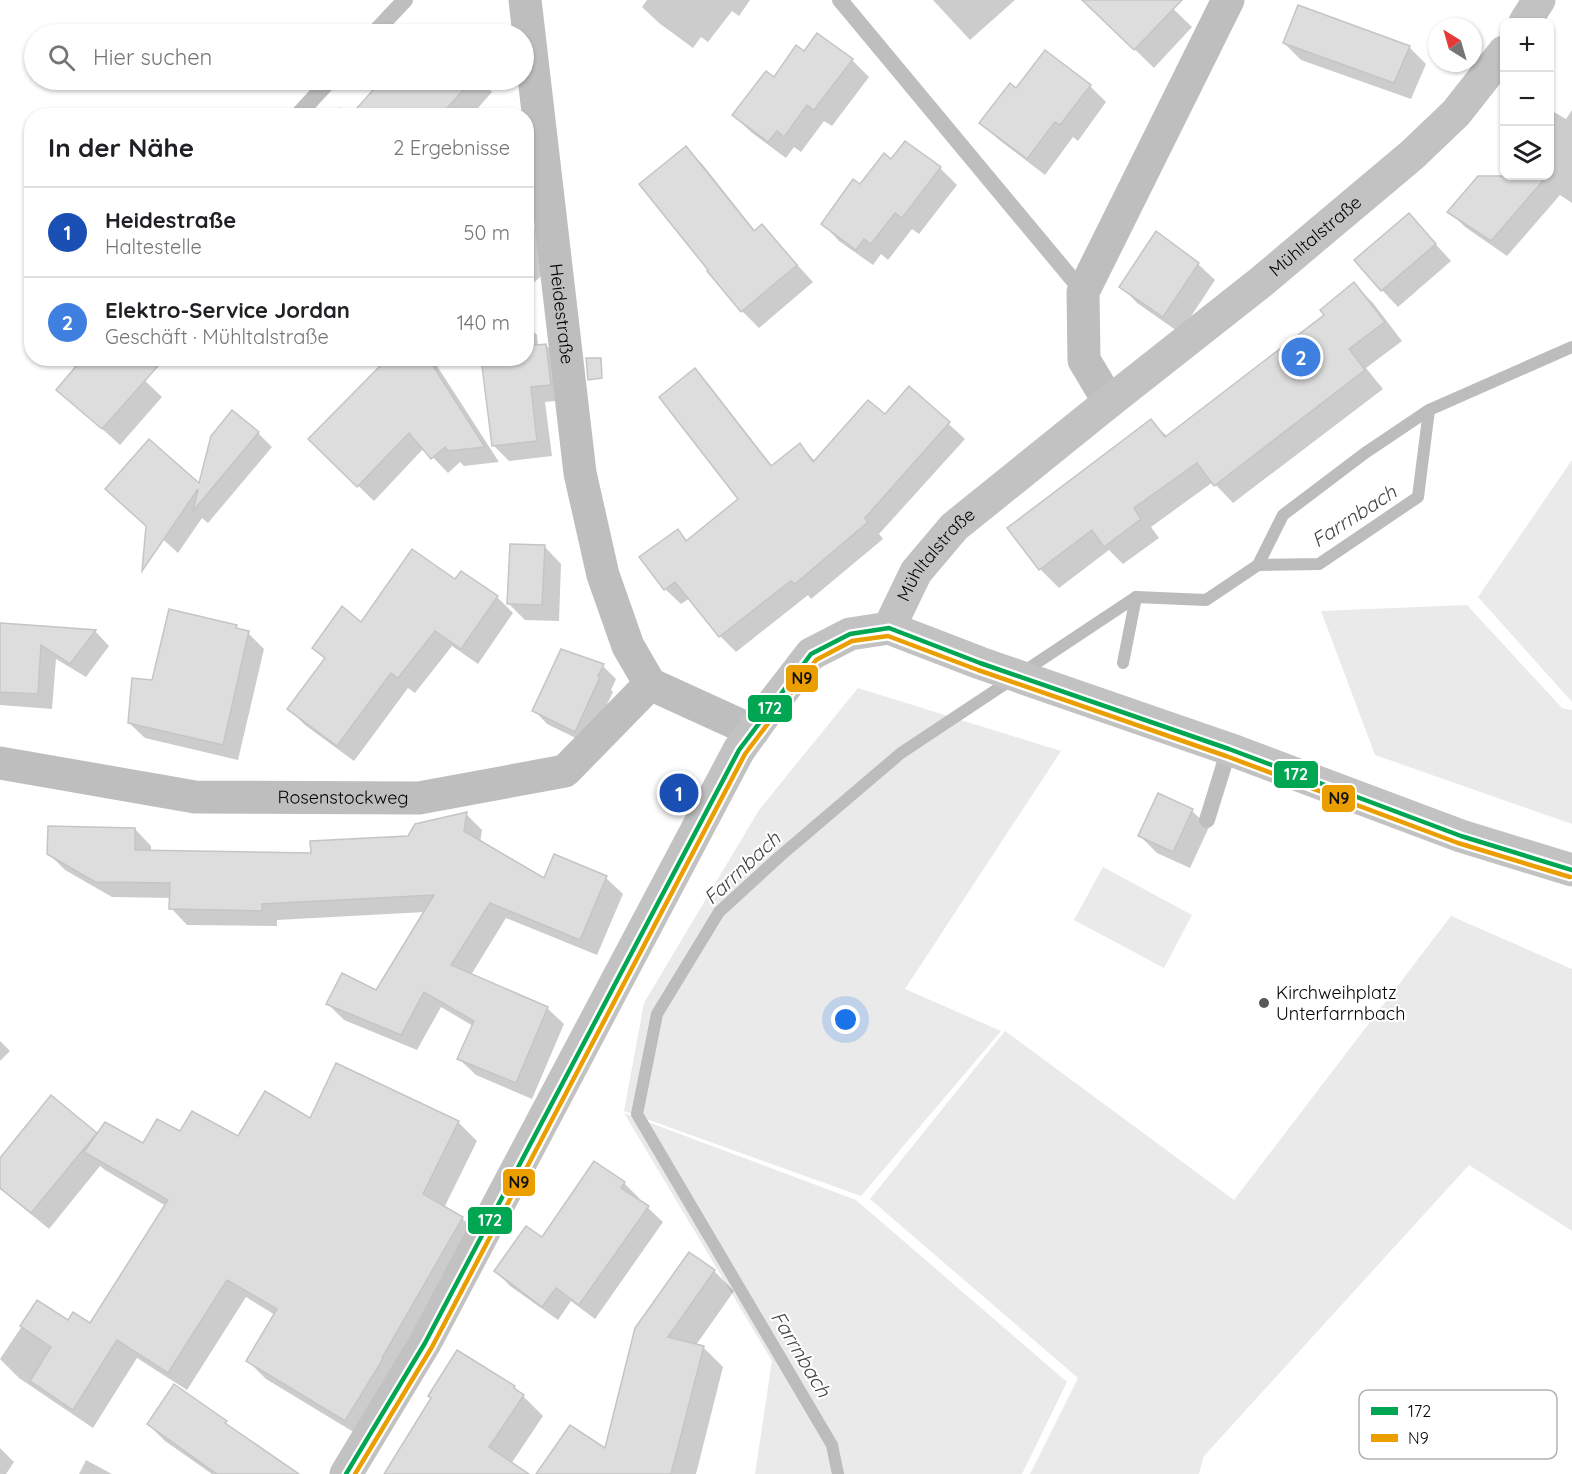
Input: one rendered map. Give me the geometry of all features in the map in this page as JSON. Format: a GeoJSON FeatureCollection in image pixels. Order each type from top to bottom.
{"type":"FeatureCollection","features":[{"type":"Feature","properties":{"kind":"street","name":"Heidestraße"},"geometry":{"type":"LineString","coordinates":[[525,0],[528,24]]}},
{"type":"Feature","properties":{"kind":"street"},"geometry":{"type":"LineString","coordinates":[[1109,402],[1084,360],[1083,292],[1228,0]]}},
{"type":"Feature","properties":{"kind":"street"},"geometry":{"type":"LineString","coordinates":[[1528,18],[1539,0]]}},
{"type":"Feature","properties":{"kind":"street","name":"Mühltalstraße"},"geometry":{"type":"LineString","coordinates":[[889,628],[916,572],[954,527],[1261,282],[1412,155],[1456,113],[1500,57]]}},
{"type":"Feature","properties":{"kind":"street","name":"Heidestraße"},"geometry":{"type":"LineString","coordinates":[[534,77],[580,473],[603,575],[628,646],[650,684]]}},
{"type":"Feature","properties":{"kind":"street"},"geometry":{"type":"LineString","coordinates":[[346,1474],[425,1343],[739,750],[811,654],[850,634],[889,628],[980,663],[1229,749],[1461,837],[1572,870]]}},
{"type":"Feature","properties":{"kind":"street"},"geometry":{"type":"LineString","coordinates":[[650,684],[753,731]]}},
{"type":"Feature","properties":{"kind":"street","name":"Rosenstockweg"},"geometry":{"type":"LineString","coordinates":[[0,763],[195,797],[419,798],[565,771],[650,684]]}},
{"type":"Feature","properties":{"kind":"lane"},"geometry":{"type":"LineString","coordinates":[[382,24],[405,0]]}},
{"type":"Feature","properties":{"kind":"lane"},"geometry":{"type":"LineString","coordinates":[[840,0],[1083,292]]}},
{"type":"Feature","properties":{"kind":"lane"},"geometry":{"type":"LineString","coordinates":[[304,108],[321,90]]}},
{"type":"Feature","properties":{"kind":"lane"},"geometry":{"type":"LineString","coordinates":[[1207,820],[1229,749]]}},
{"type":"Feature","properties":{"kind":"shaded area"},"geometry":{"type":"Polygon","coordinates":[[[1572,460],[1572,702],[1478,597],[1572,460]]]}},
{"type":"Feature","properties":{"kind":"shaded area"},"geometry":{"type":"Polygon","coordinates":[[[1467,605],[1562,708],[1572,710],[1572,824],[1375,755],[1321,611],[1467,605]]]}},
{"type":"Feature","properties":{"kind":"shaded area"},"geometry":{"type":"Polygon","coordinates":[[[858,688],[1061,751],[905,989],[1001,1031],[861,1196],[624,1111],[644,1003],[759,810],[858,688]]]}},
{"type":"Feature","properties":{"kind":"shaded area"},"geometry":{"type":"Polygon","coordinates":[[[1103,867],[1192,915],[1164,968],[1074,920],[1103,867]]]}},
{"type":"Feature","properties":{"kind":"shaded area"},"geometry":{"type":"Polygon","coordinates":[[[1451,916],[1572,969],[1572,1231],[1469,1165],[1204,1456],[1199,1474],[1030,1474],[1078,1378],[870,1199],[1005,1031],[1234,1200],[1451,916]]]}},
{"type":"Feature","properties":{"kind":"shaded area"},"geometry":{"type":"Polygon","coordinates":[[[624,1113],[856,1200],[1067,1382],[1022,1474],[755,1474],[772,1361],[624,1113]]]}},
{"type":"Feature","properties":{"kind":"building"},"geometry":{"type":"Polygon","coordinates":[[[1082,0],[1182,0],[1134,50],[1082,0]]]}},
{"type":"Feature","properties":{"kind":"building"},"geometry":{"type":"Polygon","coordinates":[[[1298,5],[1410,46],[1394,83],[1283,43],[1298,5]]]}},
{"type":"Feature","properties":{"kind":"building"},"geometry":{"type":"Polygon","coordinates":[[[817,33],[853,59],[814,110],[807,105],[784,137],[777,131],[768,142],[732,115],[766,71],[774,77],[796,45],[804,51],[817,33]]]}},
{"type":"Feature","properties":{"kind":"building"},"geometry":{"type":"Polygon","coordinates":[[[1045,50],[1091,85],[1060,125],[1055,122],[1027,159],[979,123],[1010,83],[1016,88],[1045,50]]]}},
{"type":"Feature","properties":{"kind":"building"},"geometry":{"type":"Polygon","coordinates":[[[373,90],[463,90],[447,108],[357,108],[373,90]]]}},
{"type":"Feature","properties":{"kind":"building"},"geometry":{"type":"Polygon","coordinates":[[[905,141],[941,167],[902,218],[895,213],[871,244],[864,239],[856,250],[821,224],[853,179],[860,184],[884,153],[891,159],[905,141]]]}},
{"type":"Feature","properties":{"kind":"building"},"geometry":{"type":"Polygon","coordinates":[[[686,146],[754,231],[762,224],[797,265],[741,312],[639,184],[686,146]]]}},
{"type":"Feature","properties":{"kind":"building"},"geometry":{"type":"Polygon","coordinates":[[[1478,176],[1500,176],[1500,180],[1544,180],[1491,241],[1447,212],[1478,176]]]}},
{"type":"Feature","properties":{"kind":"building"},"geometry":{"type":"Polygon","coordinates":[[[1409,213],[1436,244],[1381,291],[1354,260],[1409,213]]]}},
{"type":"Feature","properties":{"kind":"building"},"geometry":{"type":"Polygon","coordinates":[[[1156,231],[1199,263],[1163,317],[1119,287],[1156,231]]]}},
{"type":"Feature","properties":{"kind":"building"},"geometry":{"type":"Polygon","coordinates":[[[1354,282],[1385,322],[1349,349],[1365,370],[1214,486],[1197,463],[1134,508],[1141,519],[1104,547],[1092,530],[1039,570],[1007,528],[1151,419],[1165,437],[1324,315],[1320,310],[1354,282]]]}},
{"type":"Feature","properties":{"kind":"building"},"geometry":{"type":"Polygon","coordinates":[[[546,344],[551,385],[531,387],[537,441],[492,446],[482,366],[534,366],[534,345],[546,344]]]}},
{"type":"Feature","properties":{"kind":"building"},"geometry":{"type":"Polygon","coordinates":[[[586,358],[601,358],[602,378],[588,380],[586,358]]]}},
{"type":"Feature","properties":{"kind":"building"},"geometry":{"type":"Polygon","coordinates":[[[76,366],[158,366],[102,429],[56,390],[76,366]]]}},
{"type":"Feature","properties":{"kind":"building"},"geometry":{"type":"Polygon","coordinates":[[[380,366],[433,366],[485,447],[448,451],[445,447],[431,459],[409,433],[357,487],[308,439],[380,366]]]}},
{"type":"Feature","properties":{"kind":"building"},"geometry":{"type":"Polygon","coordinates":[[[695,368],[771,466],[800,443],[813,462],[868,400],[885,414],[909,386],[950,422],[865,518],[868,522],[795,584],[791,581],[719,637],[675,582],[664,590],[639,557],[678,529],[686,541],[738,499],[659,397],[695,368]]]}},
{"type":"Feature","properties":{"kind":"building"},"geometry":{"type":"Polygon","coordinates":[[[232,410],[259,432],[193,511],[198,489],[142,571],[146,526],[105,489],[149,439],[199,483],[211,436],[232,410]]]}},
{"type":"Feature","properties":{"kind":"building"},"geometry":{"type":"Polygon","coordinates":[[[510,544],[545,545],[542,605],[507,604],[510,544]]]}},
{"type":"Feature","properties":{"kind":"building"},"geometry":{"type":"Polygon","coordinates":[[[412,549],[455,579],[461,571],[498,596],[461,649],[435,631],[398,678],[391,673],[337,746],[287,709],[325,658],[312,648],[342,606],[361,622],[412,549]]]}},
{"type":"Feature","properties":{"kind":"building"},"geometry":{"type":"Polygon","coordinates":[[[169,609],[237,625],[236,628],[249,631],[223,745],[128,723],[132,678],[152,680],[169,609]]]}},
{"type":"Feature","properties":{"kind":"building"},"geometry":{"type":"Polygon","coordinates":[[[0,623],[96,630],[70,664],[41,645],[38,694],[0,692],[0,623]]]}},
{"type":"Feature","properties":{"kind":"building"},"geometry":{"type":"Polygon","coordinates":[[[561,649],[604,664],[575,732],[532,711],[561,649]]]}},
{"type":"Feature","properties":{"kind":"building"},"geometry":{"type":"Polygon","coordinates":[[[1158,793],[1193,809],[1173,852],[1138,836],[1158,793]]]}},
{"type":"Feature","properties":{"kind":"building"},"geometry":{"type":"Polygon","coordinates":[[[467,812],[464,831],[544,878],[554,854],[607,876],[580,940],[490,903],[451,965],[548,1007],[516,1083],[457,1059],[474,1021],[424,992],[401,1035],[326,1004],[342,973],[376,990],[434,895],[262,904],[262,911],[169,909],[170,883],[95,882],[47,854],[48,826],[135,828],[135,850],[311,853],[310,841],[408,836],[415,824],[467,812]]]}},
{"type":"Feature","properties":{"kind":"building"},"geometry":{"type":"Polygon","coordinates":[[[336,1063],[459,1121],[423,1194],[463,1217],[383,1359],[345,1421],[246,1361],[277,1309],[227,1280],[168,1373],[117,1340],[73,1410],[30,1381],[51,1347],[20,1326],[37,1300],[68,1320],[73,1312],[90,1323],[168,1200],[84,1152],[105,1122],[143,1143],[157,1119],[180,1131],[192,1111],[238,1136],[265,1091],[310,1118],[336,1063]]]}},
{"type":"Feature","properties":{"kind":"building"},"geometry":{"type":"Polygon","coordinates":[[[51,1095],[97,1133],[31,1213],[0,1188],[0,1158],[51,1095]]]}},
{"type":"Feature","properties":{"kind":"building"},"geometry":{"type":"Polygon","coordinates":[[[594,1161],[625,1182],[621,1188],[649,1206],[579,1305],[556,1288],[542,1307],[494,1271],[526,1226],[542,1237],[594,1161]]]}},
{"type":"Feature","properties":{"kind":"building"},"geometry":{"type":"Polygon","coordinates":[[[689,1252],[715,1270],[668,1337],[704,1346],[671,1474],[536,1474],[570,1425],[605,1448],[635,1328],[689,1252]]]}},
{"type":"Feature","properties":{"kind":"building"},"geometry":{"type":"Polygon","coordinates":[[[457,1350],[515,1386],[514,1388],[524,1395],[489,1447],[529,1474],[384,1474],[431,1398],[428,1396],[457,1350]]]}},
{"type":"Feature","properties":{"kind":"building"},"geometry":{"type":"Polygon","coordinates":[[[174,1384],[227,1421],[225,1423],[299,1474],[217,1474],[147,1424],[174,1384]]]}},
{"type":"Feature","properties":{"kind":"waterway","name":"Farrnbach"},"geometry":{"type":"LineString","coordinates":[[838,1474],[832,1445],[637,1114],[657,1014],[719,912],[779,857],[901,753],[1136,597],[1206,600],[1258,565],[1283,515],[1365,453],[1429,410],[1572,347]]}},
{"type":"Feature","properties":{"kind":"waterway","name":"Farrnbach"},"geometry":{"type":"LineString","coordinates":[[1258,565],[1319,564],[1418,497],[1429,410]]}},
{"type":"Feature","properties":{"kind":"waterway"},"geometry":{"type":"LineString","coordinates":[[1123,663],[1136,597]]}},
{"type":"Feature","properties":{"kind":"transit line","name":"172"},"geometry":{"type":"LineString","coordinates":[[346,1474],[425,1343],[739,750],[811,654],[850,634],[889,628],[980,663],[1229,749],[1461,836],[1572,870]]}},
{"type":"Feature","properties":{"kind":"transit line","name":"N9"},"geometry":{"type":"LineString","coordinates":[[355,1474],[432,1347],[745,754],[816,660],[852,641],[888,636],[978,670],[1226,756],[1458,843],[1570,877]]}},
{"type":"Feature","properties":{"kind":"place","name":"Elektro-Service Jordan"},"geometry":{"type":"Point","coordinates":[1301,357]}},
{"type":"Feature","properties":{"kind":"place","name":"Heidestraße"},"geometry":{"type":"Point","coordinates":[679,793]}},
{"type":"Feature","properties":{"kind":"place","name":"Kirchweihplatz Unterfarrnbach"},"geometry":{"type":"Point","coordinates":[1264,1003]}}]}
